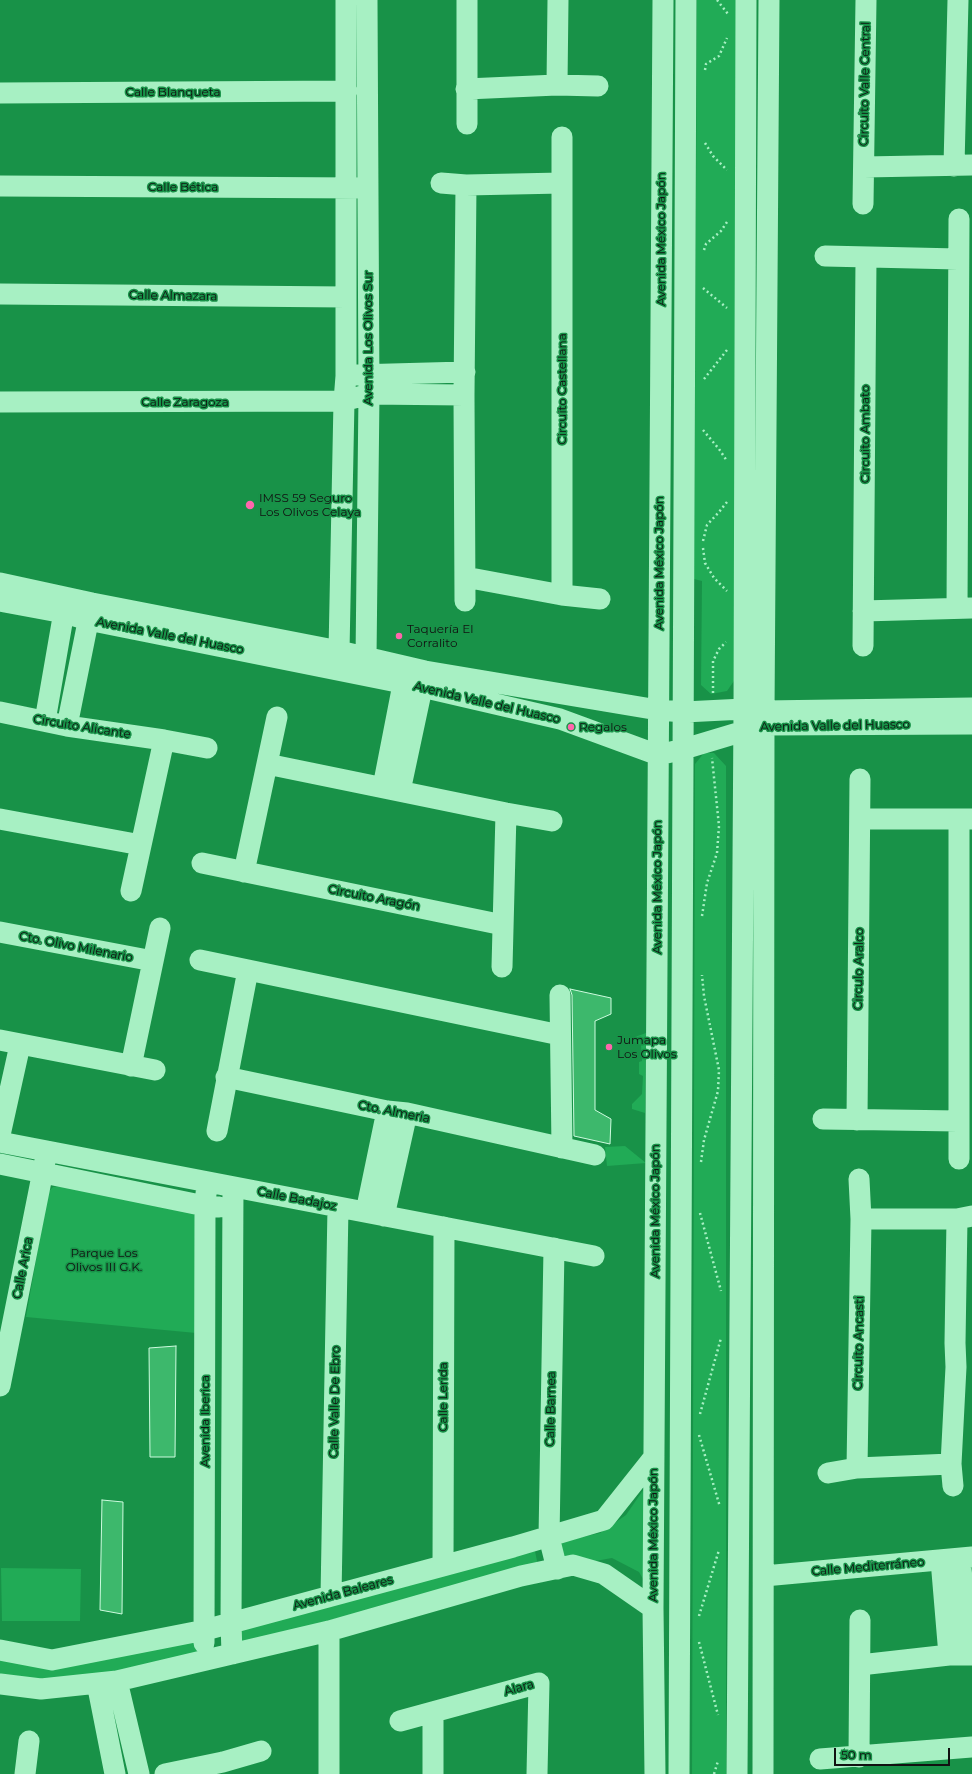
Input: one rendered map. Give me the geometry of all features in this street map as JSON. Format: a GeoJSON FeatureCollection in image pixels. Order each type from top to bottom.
{"type":"FeatureCollection","features":[{"type":"Feature","properties":{"kind":"street","name":"Avenida Los Olivos Sur"},"geometry":{"type":"LineString","coordinates":[[346,0],[347,91],[357,188],[368,384],[364,667]]}},
{"type":"Feature","properties":{"kind":"street","name":"Avenida Los Olivos Sur"},"geometry":{"type":"LineString","coordinates":[[338,660],[344,401],[346,376],[346,297],[357,188],[367,0]]}},
{"type":"Feature","properties":{"kind":"street"},"geometry":{"type":"LineString","coordinates":[[466,124],[467,0]]}},
{"type":"Feature","properties":{"kind":"street"},"geometry":{"type":"LineString","coordinates":[[557,85],[558,0]]}},
{"type":"Feature","properties":{"kind":"street","name":"Avenida México Japón"},"geometry":{"type":"LineString","coordinates":[[655,1774],[653,1608],[663,0]]}},
{"type":"Feature","properties":{"kind":"street","name":"Avenida México Japón"},"geometry":{"type":"LineString","coordinates":[[679,1774],[686,0]]}},
{"type":"Feature","properties":{"kind":"street"},"geometry":{"type":"LineString","coordinates":[[746,0],[757,715],[764,1576],[763,1774]]}},
{"type":"Feature","properties":{"kind":"street"},"geometry":{"type":"LineString","coordinates":[[757,715],[769,0]]}},
{"type":"Feature","properties":{"kind":"street","name":"Circuito Valle Central"},"geometry":{"type":"LineString","coordinates":[[863,204],[866,0]]}},
{"type":"Feature","properties":{"kind":"street"},"geometry":{"type":"LineString","coordinates":[[864,167],[963,166],[963,2]]}},
{"type":"Feature","properties":{"kind":"street"},"geometry":{"type":"LineString","coordinates":[[466,89],[557,85],[598,86]]}},
{"type":"Feature","properties":{"kind":"street","name":"Calle Blanqueta"},"geometry":{"type":"LineString","coordinates":[[0,93],[347,91]]}},
{"type":"Feature","properties":{"kind":"street","name":"Circuito Castellana"},"geometry":{"type":"LineString","coordinates":[[562,137],[562,595]]}},
{"type":"Feature","properties":{"kind":"street"},"geometry":{"type":"LineString","coordinates":[[441,183],[466,185],[562,183]]}},
{"type":"Feature","properties":{"kind":"street"},"geometry":{"type":"LineString","coordinates":[[466,185],[464,394],[466,601]]}},
{"type":"Feature","properties":{"kind":"street","name":"Calle Bética"},"geometry":{"type":"LineString","coordinates":[[0,186],[357,188]]}},
{"type":"Feature","properties":{"kind":"street"},"geometry":{"type":"LineString","coordinates":[[863,610],[965,608],[965,430],[958,259],[958,219]]}},
{"type":"Feature","properties":{"kind":"street"},"geometry":{"type":"LineString","coordinates":[[825,256],[958,259]]}},
{"type":"Feature","properties":{"kind":"street","name":"Circuito Ambato"},"geometry":{"type":"LineString","coordinates":[[862,646],[866,258]]}},
{"type":"Feature","properties":{"kind":"street","name":"Calle Almazara"},"geometry":{"type":"LineString","coordinates":[[0,294],[346,297]]}},
{"type":"Feature","properties":{"kind":"street"},"geometry":{"type":"LineString","coordinates":[[368,384],[465,372]]}},
{"type":"Feature","properties":{"kind":"street"},"geometry":{"type":"LineString","coordinates":[[346,376],[368,384],[464,394]]}},
{"type":"Feature","properties":{"kind":"street","name":"Calle Zaragoza"},"geometry":{"type":"LineString","coordinates":[[0,402],[344,401],[368,384]]}},
{"type":"Feature","properties":{"kind":"street"},"geometry":{"type":"LineString","coordinates":[[465,577],[562,595],[600,599]]}},
{"type":"Feature","properties":{"kind":"street","name":"Avenida Valle del Huasco"},"geometry":{"type":"LineString","coordinates":[[0,583],[65,605],[90,611],[338,660],[414,677],[658,710],[684,712],[713,710],[757,715],[972,724]]}},
{"type":"Feature","properties":{"kind":"street","name":"Avenida Valle del Huasco"},"geometry":{"type":"LineString","coordinates":[[0,601],[65,605]]}},
{"type":"Feature","properties":{"kind":"street"},"geometry":{"type":"LineString","coordinates":[[45,721],[65,605]]}},
{"type":"Feature","properties":{"kind":"street"},"geometry":{"type":"LineString","coordinates":[[67,726],[90,611]]}},
{"type":"Feature","properties":{"kind":"street"},"geometry":{"type":"LineString","coordinates":[[392,789],[414,677]]}},
{"type":"Feature","properties":{"kind":"street","name":"Avenida Valle del Huasco"},"geometry":{"type":"LineString","coordinates":[[414,677],[560,719],[658,755],[684,749],[744,731],[757,715],[972,708]]}},
{"type":"Feature","properties":{"kind":"street","name":"Circuito Alicante"},"geometry":{"type":"LineString","coordinates":[[0,712],[67,726],[164,740],[207,748]]}},
{"type":"Feature","properties":{"kind":"street"},"geometry":{"type":"LineString","coordinates":[[244,872],[277,717]]}},
{"type":"Feature","properties":{"kind":"street"},"geometry":{"type":"LineString","coordinates":[[737,1774],[744,731]]}},
{"type":"Feature","properties":{"kind":"street"},"geometry":{"type":"LineString","coordinates":[[131,891],[164,740]]}},
{"type":"Feature","properties":{"kind":"street"},"geometry":{"type":"LineString","coordinates":[[267,764],[506,814],[552,821]]}},
{"type":"Feature","properties":{"kind":"street","name":"Circulo Aralco"},"geometry":{"type":"LineString","coordinates":[[857,1120],[860,779]]}},
{"type":"Feature","properties":{"kind":"street"},"geometry":{"type":"LineString","coordinates":[[502,967],[506,814]]}},
{"type":"Feature","properties":{"kind":"street"},"geometry":{"type":"LineString","coordinates":[[0,819],[140,845]]}},
{"type":"Feature","properties":{"kind":"street"},"geometry":{"type":"LineString","coordinates":[[860,819],[965,819],[965,982],[958,1121],[959,1159]]}},
{"type":"Feature","properties":{"kind":"street","name":"Circuito Aragón"},"geometry":{"type":"LineString","coordinates":[[202,863],[503,925]]}},
{"type":"Feature","properties":{"kind":"street"},"geometry":{"type":"LineString","coordinates":[[131,1066],[160,928]]}},
{"type":"Feature","properties":{"kind":"street","name":"Cto. Olivo Milenario"},"geometry":{"type":"LineString","coordinates":[[0,932],[153,961]]}},
{"type":"Feature","properties":{"kind":"street"},"geometry":{"type":"LineString","coordinates":[[200,960],[560,1035]]}},
{"type":"Feature","properties":{"kind":"street"},"geometry":{"type":"LineString","coordinates":[[217,1130],[226,1077],[248,970]]}},
{"type":"Feature","properties":{"kind":"street"},"geometry":{"type":"LineString","coordinates":[[657,990],[682,991]]}},
{"type":"Feature","properties":{"kind":"street"},"geometry":{"type":"LineString","coordinates":[[560,995],[562,1148]]}},
{"type":"Feature","properties":{"kind":"street"},"geometry":{"type":"LineString","coordinates":[[0,1040],[155,1070]]}},
{"type":"Feature","properties":{"kind":"street"},"geometry":{"type":"LineString","coordinates":[[0,1135],[20,1045]]}},
{"type":"Feature","properties":{"kind":"street","name":"Cto. Almeria"},"geometry":{"type":"LineString","coordinates":[[226,1077],[595,1155]]}},
{"type":"Feature","properties":{"kind":"street"},"geometry":{"type":"LineString","coordinates":[[375,1214],[397,1112]]}},
{"type":"Feature","properties":{"kind":"street"},"geometry":{"type":"LineString","coordinates":[[822,1119],[958,1121]]}},
{"type":"Feature","properties":{"kind":"street","name":"Calle Badajoz"},"geometry":{"type":"LineString","coordinates":[[0,1142],[594,1256]]}},
{"type":"Feature","properties":{"kind":"street","name":"Calle Arica"},"geometry":{"type":"LineString","coordinates":[[0,1386],[47,1151]]}},
{"type":"Feature","properties":{"kind":"street"},"geometry":{"type":"LineString","coordinates":[[0,1164],[205,1206],[233,1208]]}},
{"type":"Feature","properties":{"kind":"street","name":"Circuito Ancasti"},"geometry":{"type":"LineString","coordinates":[[857,1468],[861,1218],[859,1179]]}},
{"type":"Feature","properties":{"kind":"street","name":"Avenida Iberica"},"geometry":{"type":"LineString","coordinates":[[202,1661],[205,1630],[205,1206],[207,1182]]}},
{"type":"Feature","properties":{"kind":"street"},"geometry":{"type":"LineString","coordinates":[[232,1654],[233,1187]]}},
{"type":"Feature","properties":{"kind":"street","name":"Calle Valle De Ebro"},"geometry":{"type":"LineString","coordinates":[[331,1596],[338,1207]]}},
{"type":"Feature","properties":{"kind":"street"},"geometry":{"type":"LineString","coordinates":[[861,1218],[965,1217],[964,1366],[950,1464],[953,1486]]}},
{"type":"Feature","properties":{"kind":"street","name":"Calle Lerida"},"geometry":{"type":"LineString","coordinates":[[443,1566],[444,1227]]}},
{"type":"Feature","properties":{"kind":"street"},"geometry":{"type":"LineString","coordinates":[[655,1235],[680,1236]]}},
{"type":"Feature","properties":{"kind":"street","name":"Calle Barnea"},"geometry":{"type":"LineString","coordinates":[[554,1248],[549,1536],[557,1569]]}},
{"type":"Feature","properties":{"kind":"street"},"geometry":{"type":"LineString","coordinates":[[205,1403],[232,1404]]}},
{"type":"Feature","properties":{"kind":"street","name":"Avenida Baleares"},"geometry":{"type":"LineString","coordinates":[[0,1650],[52,1660],[205,1630],[443,1566],[604,1520],[654,1457]]}},
{"type":"Feature","properties":{"kind":"street"},"geometry":{"type":"LineString","coordinates":[[828,1473],[857,1468],[950,1464]]}},
{"type":"Feature","properties":{"kind":"street"},"geometry":{"type":"LineString","coordinates":[[860,1665],[971,1654],[958,1559]]}},
{"type":"Feature","properties":{"kind":"street"},"geometry":{"type":"LineString","coordinates":[[949,1655],[958,1559]]}},
{"type":"Feature","properties":{"kind":"street","name":"Calle Mediterráneo"},"geometry":{"type":"LineString","coordinates":[[764,1576],[958,1559]]}},
{"type":"Feature","properties":{"kind":"street"},"geometry":{"type":"LineString","coordinates":[[0,1684],[41,1689],[107,1682],[329,1631],[521,1576],[573,1565],[604,1574],[653,1608]]}},
{"type":"Feature","properties":{"kind":"street"},"geometry":{"type":"LineString","coordinates":[[859,1757],[860,1620]]}},
{"type":"Feature","properties":{"kind":"street"},"geometry":{"type":"LineString","coordinates":[[329,1631],[329,1774]]}},
{"type":"Feature","properties":{"kind":"street"},"geometry":{"type":"LineString","coordinates":[[107,1682],[115,1774]]}},
{"type":"Feature","properties":{"kind":"street"},"geometry":{"type":"LineString","coordinates":[[107,1682],[140,1774]]}},
{"type":"Feature","properties":{"kind":"street","name":"Alara"},"geometry":{"type":"LineString","coordinates":[[400,1721],[539,1683],[537,1774]]}},
{"type":"Feature","properties":{"kind":"street"},"geometry":{"type":"LineString","coordinates":[[433,1712],[433,1774]]}},
{"type":"Feature","properties":{"kind":"street"},"geometry":{"type":"LineString","coordinates":[[25,1774],[29,1741]]}},
{"type":"Feature","properties":{"kind":"street"},"geometry":{"type":"LineString","coordinates":[[820,1759],[972,1747]]}},
{"type":"Feature","properties":{"kind":"street"},"geometry":{"type":"LineString","coordinates":[[165,1774],[223,1768],[261,1751]]}},
{"type":"Feature","properties":{"kind":"path"},"geometry":{"type":"LineString","coordinates":[[717,0],[733,20]]}},
{"type":"Feature","properties":{"kind":"path"},"geometry":{"type":"LineString","coordinates":[[704,77],[706,64],[719,56],[730,32]]}},
{"type":"Feature","properties":{"kind":"path"},"geometry":{"type":"LineString","coordinates":[[702,137],[706,148],[729,174]]}},
{"type":"Feature","properties":{"kind":"path"},"geometry":{"type":"LineString","coordinates":[[702,256],[706,244],[721,231],[728,220]]}},
{"type":"Feature","properties":{"kind":"path"},"geometry":{"type":"LineString","coordinates":[[702,281],[702,287],[729,310]]}},
{"type":"Feature","properties":{"kind":"path"},"geometry":{"type":"LineString","coordinates":[[703,382],[704,376],[731,344]]}},
{"type":"Feature","properties":{"kind":"path"},"geometry":{"type":"LineString","coordinates":[[701,428],[719,449],[729,465]]}},
{"type":"Feature","properties":{"kind":"path"},"geometry":{"type":"LineString","coordinates":[[727,500],[719,512],[707,525],[703,543],[705,563],[714,578],[727,592]]}},
{"type":"Feature","properties":{"kind":"path"},"geometry":{"type":"LineString","coordinates":[[713,710],[713,661],[719,649],[729,639]]}},
{"type":"Feature","properties":{"kind":"path"},"geometry":{"type":"LineString","coordinates":[[701,922],[707,884],[717,853],[719,826],[712,764],[713,740]]}},
{"type":"Feature","properties":{"kind":"path"},"geometry":{"type":"LineString","coordinates":[[701,973],[704,996],[719,1070],[718,1091],[704,1140],[701,1163]]}},
{"type":"Feature","properties":{"kind":"path"},"geometry":{"type":"LineString","coordinates":[[700,1205],[700,1213],[723,1298]]}},
{"type":"Feature","properties":{"kind":"path"},"geometry":{"type":"LineString","coordinates":[[699,1419],[721,1336]]}},
{"type":"Feature","properties":{"kind":"path"},"geometry":{"type":"LineString","coordinates":[[699,1432],[708,1470],[720,1508]]}},
{"type":"Feature","properties":{"kind":"path"},"geometry":{"type":"LineString","coordinates":[[699,1621],[699,1614],[720,1548]]}},
{"type":"Feature","properties":{"kind":"path"},"geometry":{"type":"LineString","coordinates":[[698,1640],[719,1717]]}},
{"type":"Feature","properties":{"kind":"path"},"geometry":{"type":"LineString","coordinates":[[714,1774],[719,1756]]}},
{"type":"Feature","properties":{"kind":"green space"},"geometry":{"type":"Polygon","coordinates":[[[697,0],[736,0],[736,678],[727,691],[711,694],[701,685],[702,581],[694,579],[697,0]]]}},
{"type":"Feature","properties":{"kind":"green space"},"geometry":{"type":"Polygon","coordinates":[[[704,753],[714,753],[726,766],[726,1774],[692,1774],[695,764],[704,753]]]}},
{"type":"Feature","properties":{"kind":"green space"},"geometry":{"type":"Polygon","coordinates":[[[646,1033],[645,1113],[632,1109],[632,1104],[642,1094],[643,1076],[639,1074],[639,1062],[642,1061],[641,1045],[632,1041],[632,1038],[646,1033]]]}},
{"type":"Feature","properties":{"kind":"green space"},"geometry":{"type":"Polygon","coordinates":[[[625,1146],[646,1163],[607,1166],[605,1147],[625,1146]]]}},
{"type":"Feature","properties":{"kind":"green space","name":"Parque Los Olivos III G.K."},"geometry":{"type":"Polygon","coordinates":[[[62,1186],[197,1214],[196,1333],[26,1317],[48,1192],[53,1187],[62,1186]]]}},
{"type":"Feature","properties":{"kind":"green space"},"geometry":{"type":"Polygon","coordinates":[[[648,1483],[647,1586],[639,1572],[612,1558],[562,1567],[556,1543],[600,1533],[626,1515],[648,1483]]]}},
{"type":"Feature","properties":{"kind":"green space"},"geometry":{"type":"Polygon","coordinates":[[[535,1551],[538,1566],[235,1645],[233,1629],[535,1551]]]}},
{"type":"Feature","properties":{"kind":"green space"},"geometry":{"type":"Polygon","coordinates":[[[1,1568],[81,1569],[80,1621],[2,1621],[1,1568]]]}},
{"type":"Feature","properties":{"kind":"green space"},"geometry":{"type":"Polygon","coordinates":[[[198,1634],[198,1658],[137,1673],[0,1683],[0,1660],[198,1634]]]}},
{"type":"Feature","properties":{"kind":"building"},"geometry":{"type":"Polygon","coordinates":[[[570,989],[611,998],[611,1014],[595,1021],[595,1110],[611,1119],[610,1144],[574,1136],[572,995],[570,989]]]}},
{"type":"Feature","properties":{"kind":"building"},"geometry":{"type":"Polygon","coordinates":[[[176,1346],[175,1457],[150,1457],[149,1348],[176,1346]]]}},
{"type":"Feature","properties":{"kind":"building"},"geometry":{"type":"Polygon","coordinates":[[[102,1500],[123,1502],[122,1614],[100,1610],[102,1500]]]}},
{"type":"Feature","properties":{"kind":"place","name":"IMSS 59 Seguro Los Olivos Celaya"},"geometry":{"type":"Point","coordinates":[250,505]}},
{"type":"Feature","properties":{"kind":"place","name":"Taquería El Corralito"},"geometry":{"type":"Point","coordinates":[399,636]}},
{"type":"Feature","properties":{"kind":"place","name":"Regalos"},"geometry":{"type":"Point","coordinates":[571,727]}},
{"type":"Feature","properties":{"kind":"place","name":"Jumapa Los Olivos"},"geometry":{"type":"Point","coordinates":[609,1047]}}]}
